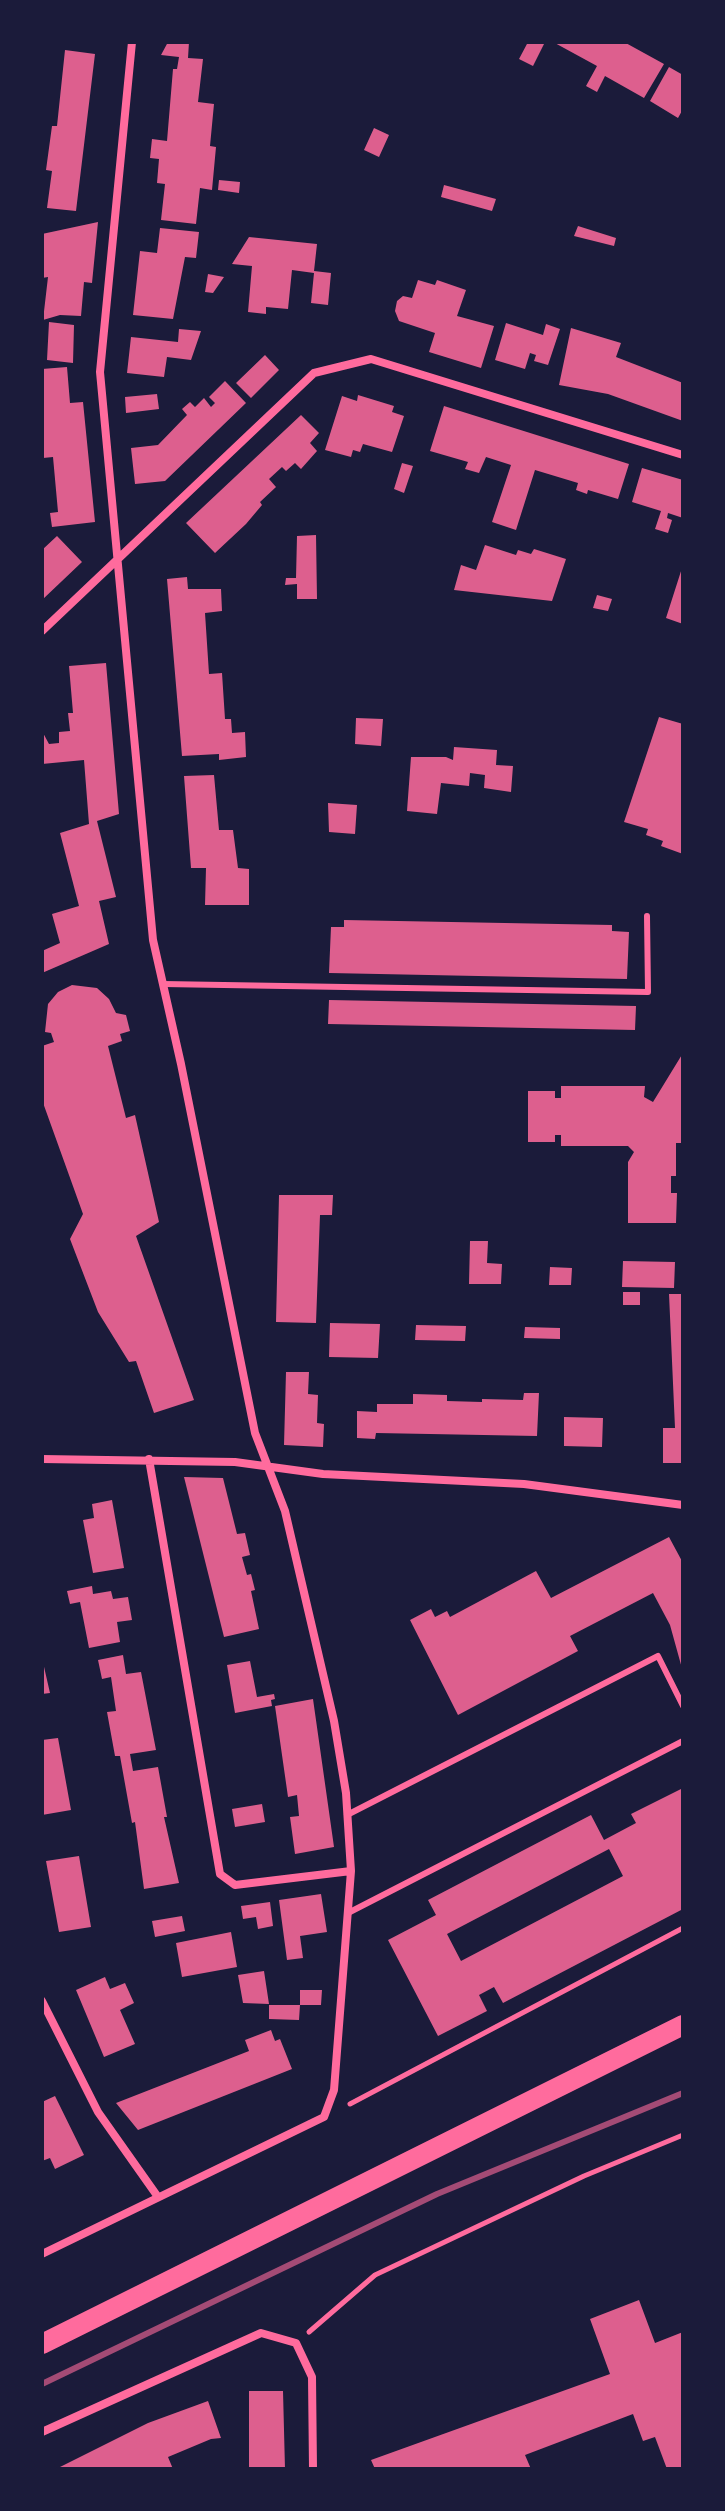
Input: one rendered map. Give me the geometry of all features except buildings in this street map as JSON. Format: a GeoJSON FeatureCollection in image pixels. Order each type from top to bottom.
{"type":"FeatureCollection","features":[{"type":"Feature","properties":{"kind":"main road"},"geometry":{"type":"LineString","coordinates":[[42,2344],[683,2025]]}},
{"type":"Feature","properties":{"kind":"street"},"geometry":{"type":"LineString","coordinates":[[42,2254],[324,2117],[334,2090],[351,1871],[334,1721],[285,1511],[255,1433],[153,940],[120,557],[100,372],[132,42]]}},
{"type":"Feature","properties":{"kind":"street"},"geometry":{"type":"LineString","coordinates":[[42,631],[314,373],[371,359],[683,455]]}},
{"type":"Feature","properties":{"kind":"street"},"geometry":{"type":"LineString","coordinates":[[42,1459],[235,1462],[271,1469],[524,1484],[683,1505]]}},
{"type":"Feature","properties":{"kind":"street"},"geometry":{"type":"LineString","coordinates":[[149,1459],[220,1874],[235,1885],[351,1871]]}},
{"type":"Feature","properties":{"kind":"street"},"geometry":{"type":"LineString","coordinates":[[42,2001],[98,2112],[158,2197]]}},
{"type":"Feature","properties":{"kind":"street"},"geometry":{"type":"LineString","coordinates":[[42,2432],[261,2333],[296,2343],[312,2377],[313,2469]]}},
{"type":"Feature","properties":{"kind":"lane"},"geometry":{"type":"LineString","coordinates":[[163,984],[648,992],[647,916]]}},
{"type":"Feature","properties":{"kind":"lane"},"geometry":{"type":"LineString","coordinates":[[347,1815],[658,1656],[683,1706]]}},
{"type":"Feature","properties":{"kind":"lane"},"geometry":{"type":"LineString","coordinates":[[348,1913],[683,1741]]}},
{"type":"Feature","properties":{"kind":"path"},"geometry":{"type":"LineString","coordinates":[[324,2117],[683,1928]]}},
{"type":"Feature","properties":{"kind":"path"},"geometry":{"type":"LineString","coordinates":[[296,2343],[375,2275],[584,2176],[683,2135]]}},
{"type":"Feature","properties":{"kind":"railway"},"geometry":{"type":"LineString","coordinates":[[42,2384],[437,2194],[683,2093]]}}]}
